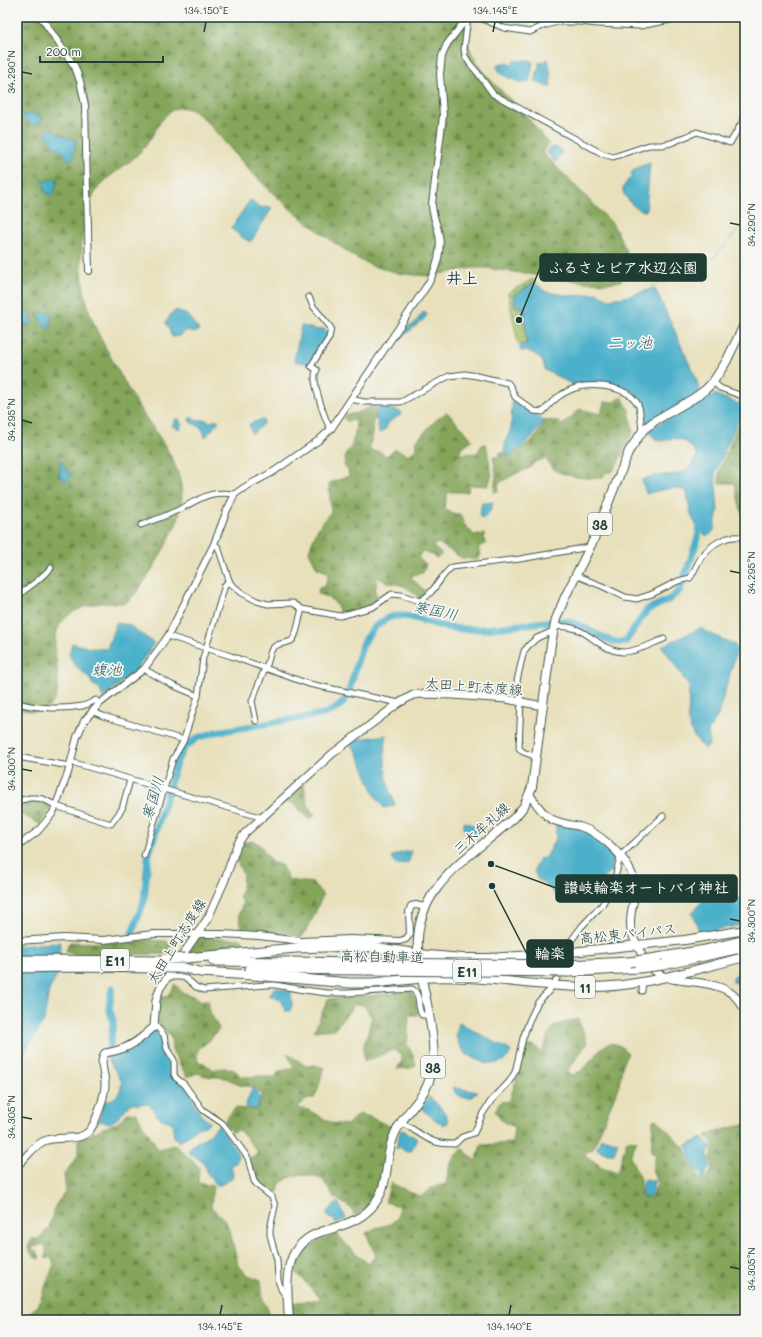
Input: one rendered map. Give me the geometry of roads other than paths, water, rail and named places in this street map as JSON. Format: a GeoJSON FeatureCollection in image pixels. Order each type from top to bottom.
{"type":"FeatureCollection","features":[{"type":"Feature","properties":{"kind":"highway","name":"高松自動車道"},"geometry":{"type":"LineString","coordinates":[[17,960],[65,963],[185,962],[367,967],[568,969],[639,968],[745,940]]}},
{"type":"Feature","properties":{"kind":"highway"},"geometry":{"type":"LineString","coordinates":[[185,962],[296,948],[354,946],[373,947],[418,954]]}},
{"type":"Feature","properties":{"kind":"highway","name":"高松自動車道"},"geometry":{"type":"LineString","coordinates":[[568,969],[629,962],[660,962],[745,947]]}},
{"type":"Feature","properties":{"kind":"highway","name":"高松自動車道"},"geometry":{"type":"LineString","coordinates":[[17,968],[65,963],[141,961],[164,963]]}},
{"type":"Feature","properties":{"kind":"highway"},"geometry":{"type":"LineString","coordinates":[[185,962],[200,972],[246,974],[350,983],[373,983],[422,978]]}},
{"type":"Feature","properties":{"kind":"main road","name":"三木牟礼線"},"geometry":{"type":"LineString","coordinates":[[289,1320],[289,1267],[293,1255],[301,1243],[314,1234],[356,1220],[369,1210],[375,1203],[387,1176],[392,1141],[400,1122],[425,1089],[432,1072],[433,1047],[418,954],[419,928],[425,907],[438,884],[515,817],[524,806],[530,795],[537,757],[554,625],[564,598],[577,576],[590,547],[629,451],[643,431],[656,420],[694,398],[711,383],[726,362],[745,323]]}},
{"type":"Feature","properties":{"kind":"main road","name":"太田上町志度線"},"geometry":{"type":"LineString","coordinates":[[155,1025],[158,993],[167,977],[208,918],[224,882],[240,838],[260,818],[332,754],[399,703],[413,695],[453,695],[520,701],[543,706]]}},
{"type":"Feature","properties":{"kind":"main road"},"geometry":{"type":"LineString","coordinates":[[530,795],[547,816],[555,821],[589,830],[598,836],[620,856],[629,868],[635,885],[631,929],[637,945],[647,964],[653,971],[664,977],[722,988],[738,999],[745,1010]]}},
{"type":"Feature","properties":{"kind":"main road","name":"高松東バイパス"},"geometry":{"type":"LineString","coordinates":[[418,954],[462,958],[481,958],[562,953],[685,940],[745,930]]}},
{"type":"Feature","properties":{"kind":"main road","name":"11"},"geometry":{"type":"LineString","coordinates":[[422,978],[475,978],[588,987],[630,984],[745,957]]}},
{"type":"Feature","properties":{"kind":"main road"},"geometry":{"type":"LineString","coordinates":[[17,1166],[38,1144],[43,1141],[54,1138],[80,1136],[86,1134],[90,1130],[96,1118],[105,1087],[102,1059],[109,1052],[122,1049],[129,1045],[146,1034],[155,1025]]}},
{"type":"Feature","properties":{"kind":"street"},"geometry":{"type":"LineString","coordinates":[[41,17],[74,67],[82,89],[85,120],[89,271]]}},
{"type":"Feature","properties":{"kind":"street"},"geometry":{"type":"LineString","coordinates":[[468,17],[464,50],[465,56],[493,94],[603,154],[612,157],[649,145],[666,144],[697,132],[730,143],[745,117]]}},
{"type":"Feature","properties":{"kind":"street"},"geometry":{"type":"LineString","coordinates":[[17,847],[44,825],[53,813],[71,764],[80,729],[92,710],[144,669],[168,636],[214,544],[235,494],[273,472],[319,440],[331,429],[432,278],[439,250],[440,238],[432,204],[442,116],[440,65],[444,48],[468,17]]}},
{"type":"Feature","properties":{"kind":"street"},"geometry":{"type":"LineString","coordinates":[[478,17],[504,28],[530,32],[557,22],[640,26],[685,17]]}},
{"type":"Feature","properties":{"kind":"street"},"geometry":{"type":"LineString","coordinates":[[309,297],[313,306],[331,328],[329,338],[311,366],[317,370],[314,376],[328,425],[331,429]]}},
{"type":"Feature","properties":{"kind":"street"},"geometry":{"type":"LineString","coordinates":[[352,399],[364,402],[401,402],[449,376],[465,374],[508,383],[515,397],[534,411],[543,412],[556,398],[574,389],[583,386],[606,387],[629,394],[639,407],[643,431]]}},
{"type":"Feature","properties":{"kind":"street"},"geometry":{"type":"LineString","coordinates":[[711,383],[720,388],[745,396]]}},
{"type":"Feature","properties":{"kind":"street"},"geometry":{"type":"LineString","coordinates":[[141,525],[182,508],[206,495],[221,493],[235,494]]}},
{"type":"Feature","properties":{"kind":"street"},"geometry":{"type":"LineString","coordinates":[[577,576],[625,597],[637,599],[652,594],[678,581],[690,578],[704,554],[722,540],[732,537],[745,538]]}},
{"type":"Feature","properties":{"kind":"street"},"geometry":{"type":"LineString","coordinates":[[214,544],[218,547],[230,583],[242,593],[257,602],[268,604],[293,603],[302,609],[340,616],[352,614],[373,607],[392,594],[401,595],[420,601],[426,598],[452,567],[520,559],[590,547]]}},
{"type":"Feature","properties":{"kind":"street"},"geometry":{"type":"LineString","coordinates":[[17,596],[51,568]]}},
{"type":"Feature","properties":{"kind":"street"},"geometry":{"type":"LineString","coordinates":[[144,856],[173,759],[184,740],[198,696],[206,648],[225,585],[229,580]]}},
{"type":"Feature","properties":{"kind":"street"},"geometry":{"type":"LineString","coordinates":[[256,721],[252,701],[268,664],[272,649],[275,646],[292,641],[295,637],[302,609]]}},
{"type":"Feature","properties":{"kind":"street"},"geometry":{"type":"LineString","coordinates":[[537,757],[522,752],[519,748],[520,701],[517,681],[524,651],[537,638],[554,625],[576,628],[586,632],[602,644],[622,652],[633,650],[664,639]]}},
{"type":"Feature","properties":{"kind":"street"},"geometry":{"type":"LineString","coordinates":[[168,636],[265,668],[301,682],[399,703]]}},
{"type":"Feature","properties":{"kind":"street"},"geometry":{"type":"LineString","coordinates":[[144,669],[172,685],[198,696]]}},
{"type":"Feature","properties":{"kind":"street"},"geometry":{"type":"LineString","coordinates":[[17,702],[32,707],[49,708],[83,706],[96,700],[99,704]]}},
{"type":"Feature","properties":{"kind":"street"},"geometry":{"type":"LineString","coordinates":[[92,710],[103,716],[184,740]]}},
{"type":"Feature","properties":{"kind":"street"},"geometry":{"type":"LineString","coordinates":[[17,757],[71,764],[260,818]]}},
{"type":"Feature","properties":{"kind":"street"},"geometry":{"type":"LineString","coordinates":[[17,801],[30,798],[43,799],[56,806],[111,824],[122,809],[130,780]]}},
{"type":"Feature","properties":{"kind":"street"},"geometry":{"type":"LineString","coordinates":[[400,1122],[411,1127],[432,1141],[445,1144],[455,1144],[462,1137],[474,1133],[483,1113],[491,1101],[509,1082],[515,1072],[523,1038],[529,1021],[538,1002],[552,985],[560,972],[562,953],[582,926],[602,905],[614,883],[620,856],[663,816]]}},
{"type":"Feature","properties":{"kind":"street"},"geometry":{"type":"LineString","coordinates":[[17,941],[64,938],[104,940],[153,934],[240,934],[301,941],[350,939],[400,941],[406,939],[410,934],[409,912],[411,906],[416,905],[425,907]]}},
{"type":"Feature","properties":{"kind":"street"},"geometry":{"type":"LineString","coordinates":[[167,977],[181,977],[187,979],[196,987],[209,990],[266,985],[341,993],[412,989],[418,994],[420,1012],[422,1015],[428,1015]]}},
{"type":"Feature","properties":{"kind":"street"},"geometry":{"type":"LineString","coordinates":[[642,991],[644,981]]}},
{"type":"Feature","properties":{"kind":"street"},"geometry":{"type":"LineString","coordinates":[[155,1025],[164,1034],[167,1049],[174,1060],[174,1074],[176,1078],[184,1084],[203,1110],[222,1123],[227,1129],[248,1158],[254,1181],[272,1198],[275,1206],[270,1235],[277,1260],[278,1280],[288,1300]]}},
{"type":"Feature","properties":{"kind":"water"},"geometry":{"type":"Polygon","coordinates":[[[548,59],[551,76],[550,88],[535,81],[537,72],[539,71],[539,63],[548,59]]]}},
{"type":"Feature","properties":{"kind":"water"},"geometry":{"type":"Polygon","coordinates":[[[527,60],[533,62],[529,82],[527,83],[508,78],[500,72],[497,65],[502,63],[511,64],[514,61],[527,60]]]}},
{"type":"Feature","properties":{"kind":"water"},"geometry":{"type":"Polygon","coordinates":[[[32,111],[34,116],[36,115],[40,118],[44,118],[37,125],[32,125],[24,118],[22,120],[19,116],[17,116],[17,112],[25,115],[32,111]]]}},
{"type":"Feature","properties":{"kind":"water"},"geometry":{"type":"Polygon","coordinates":[[[54,129],[57,134],[71,139],[76,139],[73,158],[68,160],[66,156],[64,156],[64,152],[52,145],[46,132],[47,130],[54,129]]]}},
{"type":"Feature","properties":{"kind":"water"},"geometry":{"type":"Polygon","coordinates":[[[551,147],[556,147],[562,151],[556,162],[551,158],[550,154],[545,153],[551,147]]]}},
{"type":"Feature","properties":{"kind":"water"},"geometry":{"type":"Polygon","coordinates":[[[650,163],[646,211],[638,209],[633,205],[623,192],[623,187],[631,177],[634,170],[640,166],[650,163]]]}},
{"type":"Feature","properties":{"kind":"water"},"geometry":{"type":"Polygon","coordinates":[[[43,178],[47,183],[48,180],[54,179],[56,181],[58,179],[53,196],[45,192],[44,184],[42,182],[43,178]]]}},
{"type":"Feature","properties":{"kind":"water"},"geometry":{"type":"Polygon","coordinates":[[[250,200],[262,208],[267,206],[272,208],[250,242],[231,228],[250,200]]]}},
{"type":"Feature","properties":{"kind":"water","name":"二ッ池"},"geometry":{"type":"Polygon","coordinates":[[[535,283],[546,292],[572,296],[598,293],[609,299],[624,297],[655,288],[696,378],[700,392],[647,426],[641,403],[635,394],[627,388],[607,384],[580,384],[575,386],[545,370],[542,361],[537,355],[520,351],[520,345],[527,344],[524,307],[516,306],[514,295],[535,283]]]}},
{"type":"Feature","properties":{"kind":"water"},"geometry":{"type":"Polygon","coordinates":[[[30,310],[30,319],[33,322],[29,326],[24,324],[17,325],[17,316],[22,315],[22,312],[24,313],[25,311],[27,312],[30,310]]]}},
{"type":"Feature","properties":{"kind":"water"},"geometry":{"type":"Polygon","coordinates":[[[176,310],[187,315],[199,330],[194,333],[184,331],[179,336],[172,337],[166,322],[171,314],[176,310]]]}},
{"type":"Feature","properties":{"kind":"water"},"geometry":{"type":"Polygon","coordinates":[[[41,312],[50,313],[52,315],[50,324],[53,325],[48,329],[40,321],[41,312]]]}},
{"type":"Feature","properties":{"kind":"water"},"geometry":{"type":"Polygon","coordinates":[[[423,312],[427,315],[424,319],[400,339],[397,336],[403,328],[413,325],[423,312]]]}},
{"type":"Feature","properties":{"kind":"water"},"geometry":{"type":"Polygon","coordinates":[[[301,326],[320,330],[323,328],[329,333],[310,364],[294,361],[301,326]]]}},
{"type":"Feature","properties":{"kind":"water"},"geometry":{"type":"Polygon","coordinates":[[[714,394],[736,403],[743,409],[715,473],[718,511],[714,530],[710,535],[706,536],[692,516],[687,492],[672,488],[646,494],[642,480],[653,476],[681,473],[688,469],[697,455],[686,442],[679,439],[660,441],[653,437],[648,431],[654,426],[714,394]]]}},
{"type":"Feature","properties":{"kind":"water"},"geometry":{"type":"Polygon","coordinates":[[[512,400],[544,421],[524,445],[509,455],[504,453],[506,440],[511,428],[512,400]]]}},
{"type":"Feature","properties":{"kind":"water"},"geometry":{"type":"Polygon","coordinates":[[[375,408],[398,411],[401,412],[401,415],[389,422],[385,430],[379,433],[375,408]]]}},
{"type":"Feature","properties":{"kind":"water"},"geometry":{"type":"Polygon","coordinates":[[[192,416],[196,420],[207,420],[208,422],[216,419],[219,421],[205,438],[201,427],[190,422],[189,419],[192,416]]]}},
{"type":"Feature","properties":{"kind":"water"},"geometry":{"type":"Polygon","coordinates":[[[176,419],[179,419],[181,425],[180,429],[172,426],[176,419]]]}},
{"type":"Feature","properties":{"kind":"water"},"geometry":{"type":"Polygon","coordinates":[[[260,420],[264,421],[262,425],[252,434],[249,424],[260,420]]]}},
{"type":"Feature","properties":{"kind":"water"},"geometry":{"type":"Polygon","coordinates":[[[59,460],[62,461],[63,466],[71,474],[66,481],[59,475],[59,460]]]}},
{"type":"Feature","properties":{"kind":"water"},"geometry":{"type":"Polygon","coordinates":[[[493,502],[490,511],[483,519],[479,516],[482,503],[493,502]]]}},
{"type":"Feature","properties":{"kind":"water","name":"蝮池"},"geometry":{"type":"Polygon","coordinates":[[[116,623],[129,625],[154,643],[137,669],[103,698],[99,688],[93,685],[89,678],[73,663],[69,654],[72,643],[90,648],[107,649],[116,623]]]}},
{"type":"Feature","properties":{"kind":"water"},"geometry":{"type":"Polygon","coordinates":[[[701,628],[735,645],[737,650],[718,715],[708,732],[710,745],[704,749],[693,735],[688,721],[689,686],[662,646],[701,628]]]}},
{"type":"Feature","properties":{"kind":"water"},"geometry":{"type":"Polygon","coordinates":[[[387,735],[385,748],[386,768],[394,806],[384,808],[375,795],[357,752],[350,744],[357,739],[387,735]]]}},
{"type":"Feature","properties":{"kind":"water"},"geometry":{"type":"Polygon","coordinates":[[[464,822],[469,823],[480,830],[472,836],[468,835],[464,830],[464,822]]]}},
{"type":"Feature","properties":{"kind":"water"},"geometry":{"type":"Polygon","coordinates":[[[556,824],[576,828],[598,836],[617,856],[613,861],[611,871],[589,897],[583,900],[566,902],[557,897],[545,883],[538,880],[534,871],[540,858],[544,859],[556,838],[556,824]]]}},
{"type":"Feature","properties":{"kind":"water"},"geometry":{"type":"Polygon","coordinates":[[[412,852],[408,863],[398,865],[391,857],[400,853],[412,852]]]}},
{"type":"Feature","properties":{"kind":"water"},"geometry":{"type":"Polygon","coordinates":[[[729,887],[731,893],[745,902],[745,924],[700,933],[692,913],[712,893],[729,887]]]}},
{"type":"Feature","properties":{"kind":"water"},"geometry":{"type":"Polygon","coordinates":[[[60,942],[61,944],[58,955],[58,975],[49,990],[44,1021],[22,1056],[17,1057],[17,946],[60,942]]]}},
{"type":"Feature","properties":{"kind":"water"},"geometry":{"type":"Polygon","coordinates":[[[745,964],[745,985],[732,982],[734,977],[745,964]]]}},
{"type":"Feature","properties":{"kind":"water"},"geometry":{"type":"Polygon","coordinates":[[[275,987],[291,992],[292,1005],[290,1011],[285,1011],[286,1008],[283,1006],[281,1001],[269,995],[275,987]]]}},
{"type":"Feature","properties":{"kind":"water"},"geometry":{"type":"Polygon","coordinates":[[[459,1023],[511,1051],[508,1057],[497,1063],[490,1063],[470,1057],[460,1047],[456,1036],[459,1023]]]}},
{"type":"Feature","properties":{"kind":"water"},"geometry":{"type":"Polygon","coordinates":[[[158,1028],[165,1042],[165,1054],[172,1062],[172,1076],[174,1079],[184,1083],[191,1093],[202,1116],[210,1122],[205,1126],[197,1128],[179,1142],[174,1137],[172,1122],[160,1118],[149,1105],[146,1104],[142,1103],[140,1105],[131,1103],[118,1118],[111,1123],[99,1121],[104,1101],[112,1099],[117,1095],[122,1082],[107,1057],[107,1054],[116,1051],[120,1054],[129,1050],[158,1028]]]}},
{"type":"Feature","properties":{"kind":"water"},"geometry":{"type":"Polygon","coordinates":[[[453,1087],[478,1093],[472,1097],[462,1097],[455,1093],[453,1087]]]}},
{"type":"Feature","properties":{"kind":"water"},"geometry":{"type":"Polygon","coordinates":[[[252,1088],[258,1091],[257,1095],[261,1099],[256,1109],[245,1107],[252,1088]]]}},
{"type":"Feature","properties":{"kind":"water"},"geometry":{"type":"Polygon","coordinates":[[[429,1097],[439,1105],[448,1119],[448,1123],[442,1125],[442,1122],[438,1122],[423,1110],[422,1107],[429,1097]]]}},
{"type":"Feature","properties":{"kind":"water"},"geometry":{"type":"Polygon","coordinates":[[[218,1125],[236,1149],[238,1157],[237,1162],[230,1166],[233,1173],[232,1178],[221,1185],[217,1185],[207,1173],[201,1160],[188,1153],[194,1144],[209,1135],[218,1125]]]}},
{"type":"Feature","properties":{"kind":"water"},"geometry":{"type":"Polygon","coordinates":[[[403,1130],[417,1139],[411,1151],[407,1151],[399,1147],[396,1149],[400,1131],[403,1130]]]}},
{"type":"Feature","properties":{"kind":"water"},"geometry":{"type":"Polygon","coordinates":[[[704,1137],[707,1143],[712,1146],[707,1158],[710,1158],[710,1167],[705,1175],[707,1176],[706,1178],[701,1178],[702,1174],[696,1170],[686,1146],[704,1137]]]}},
{"type":"Feature","properties":{"kind":"water"},"geometry":{"type":"Polygon","coordinates":[[[601,1138],[618,1142],[614,1153],[605,1153],[597,1149],[601,1138]]]}},
{"type":"Feature","properties":{"kind":"water"},"geometry":{"type":"Polygon","coordinates":[[[643,1180],[655,1181],[652,1196],[646,1197],[641,1195],[643,1180]]]}},
{"type":"Feature","properties":{"kind":"water"},"geometry":{"type":"Polygon","coordinates":[[[338,1202],[346,1219],[335,1223],[335,1220],[329,1218],[326,1213],[338,1202]]]}},
{"type":"Feature","properties":{"kind":"waterway"},"geometry":{"type":"LineString","coordinates":[[651,288],[652,286],[691,272],[709,261],[722,250],[745,220]]}},
{"type":"Feature","properties":{"kind":"waterway","name":"寒国川"},"geometry":{"type":"LineString","coordinates":[[731,410],[745,403]]}},
{"type":"Feature","properties":{"kind":"waterway","name":"寒国川"},"geometry":{"type":"LineString","coordinates":[[132,933],[144,901],[148,858],[176,763],[184,748],[197,738],[216,732],[324,714],[340,706],[348,694],[358,657],[368,635],[380,623],[394,616],[416,618],[445,627],[463,629],[484,629],[566,621],[576,624],[606,639],[620,642],[626,641],[647,610],[670,599],[680,590],[698,538],[700,521]]}},
{"type":"Feature","properties":{"kind":"waterway","name":"寒国川"},"geometry":{"type":"LineString","coordinates":[[112,988],[109,1008],[113,1020],[109,1050],[112,1057]]}},
{"type":"Feature","properties":{"kind":"place","name":"ふるさとピア水辺公園"},"geometry":{"type":"Point","coordinates":[519,320]}},
{"type":"Feature","properties":{"kind":"place","name":"讃岐輪楽オートバイ神社"},"geometry":{"type":"Point","coordinates":[491,864]}},
{"type":"Feature","properties":{"kind":"place","name":"輪楽"},"geometry":{"type":"Point","coordinates":[492,886]}},
{"type":"Feature","properties":{"kind":"district","name":"井上"},"geometry":{"type":"Point","coordinates":[462,277]}}]}
